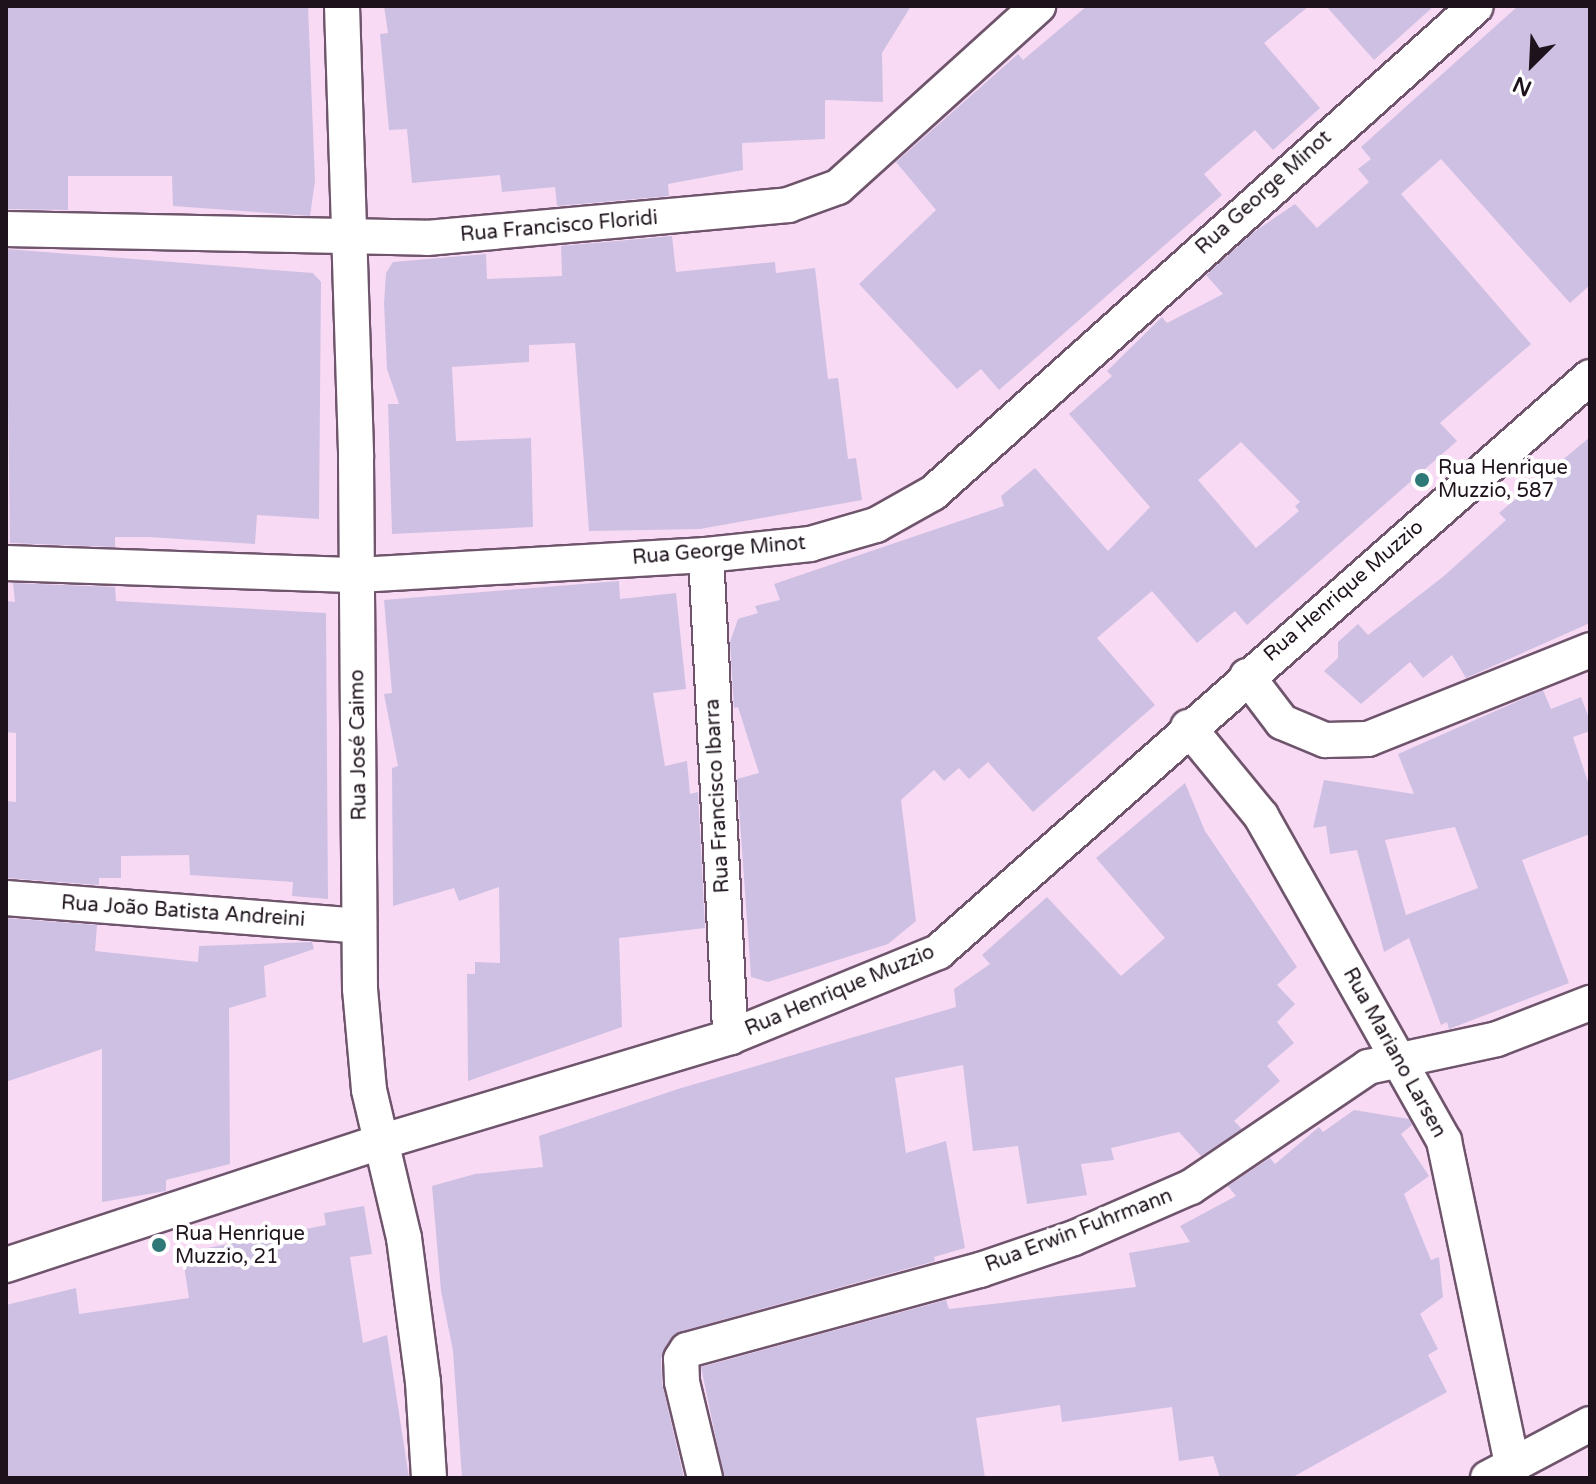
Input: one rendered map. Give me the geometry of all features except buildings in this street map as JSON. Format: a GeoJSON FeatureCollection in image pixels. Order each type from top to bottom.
{"type":"FeatureCollection","features":[{"type":"Feature","properties":{"kind":"street","name":"Rua José Caimo"},"geometry":{"type":"LineString","coordinates":[[342,6],[358,575],[359,926],[369,1090],[384,1141],[423,1382],[429,1478]]}},
{"type":"Feature","properties":{"kind":"street","name":"Rua Francisco Floridi"},"geometry":{"type":"LineString","coordinates":[[6,229],[349,240],[751,212],[817,198],[857,171],[1038,6]]}},
{"type":"Feature","properties":{"kind":"street","name":"Rua George Minot"},"geometry":{"type":"LineString","coordinates":[[6,563],[358,575],[706,555],[810,544],[876,525],[933,493],[1476,6]]}},
{"type":"Feature","properties":{"kind":"street","name":"Rua Henrique Muzzio"},"geometry":{"type":"LineString","coordinates":[[6,1265],[384,1141],[730,1037],[938,952],[1188,727],[1590,377]]}},
{"type":"Feature","properties":{"kind":"street","name":"Rua Francisco Ibarra"},"geometry":{"type":"LineString","coordinates":[[706,555],[730,1037]]}},
{"type":"Feature","properties":{"kind":"street"},"geometry":{"type":"LineString","coordinates":[[1247,676],[1282,722],[1325,740],[1368,739],[1590,650]]}},
{"type":"Feature","properties":{"kind":"street","name":"Rua Mariano Larsen"},"geometry":{"type":"LineString","coordinates":[[1188,727],[1261,816],[1444,1141],[1500,1473]]}},
{"type":"Feature","properties":{"kind":"street","name":"Rua João Batista Andreini"},"geometry":{"type":"LineString","coordinates":[[6,898],[359,926]]}},
{"type":"Feature","properties":{"kind":"street","name":"Rua Erwin Fuhrmann"},"geometry":{"type":"LineString","coordinates":[[705,1478],[681,1359],[687,1350],[980,1270],[1074,1238],[1191,1187],[1341,1082],[1368,1067],[1398,1063],[1497,1039],[1590,1003]]}},
{"type":"Feature","properties":{"kind":"street"},"geometry":{"type":"LineString","coordinates":[[1500,1473],[1590,1424]]}},
{"type":"Feature","properties":{"kind":"place","name":"Rua Henrique Muzzio, 587"},"geometry":{"type":"Point","coordinates":[1422,480]}},
{"type":"Feature","properties":{"kind":"place","name":"Rua Henrique Muzzio, 21"},"geometry":{"type":"Point","coordinates":[159,1245]}}]}
